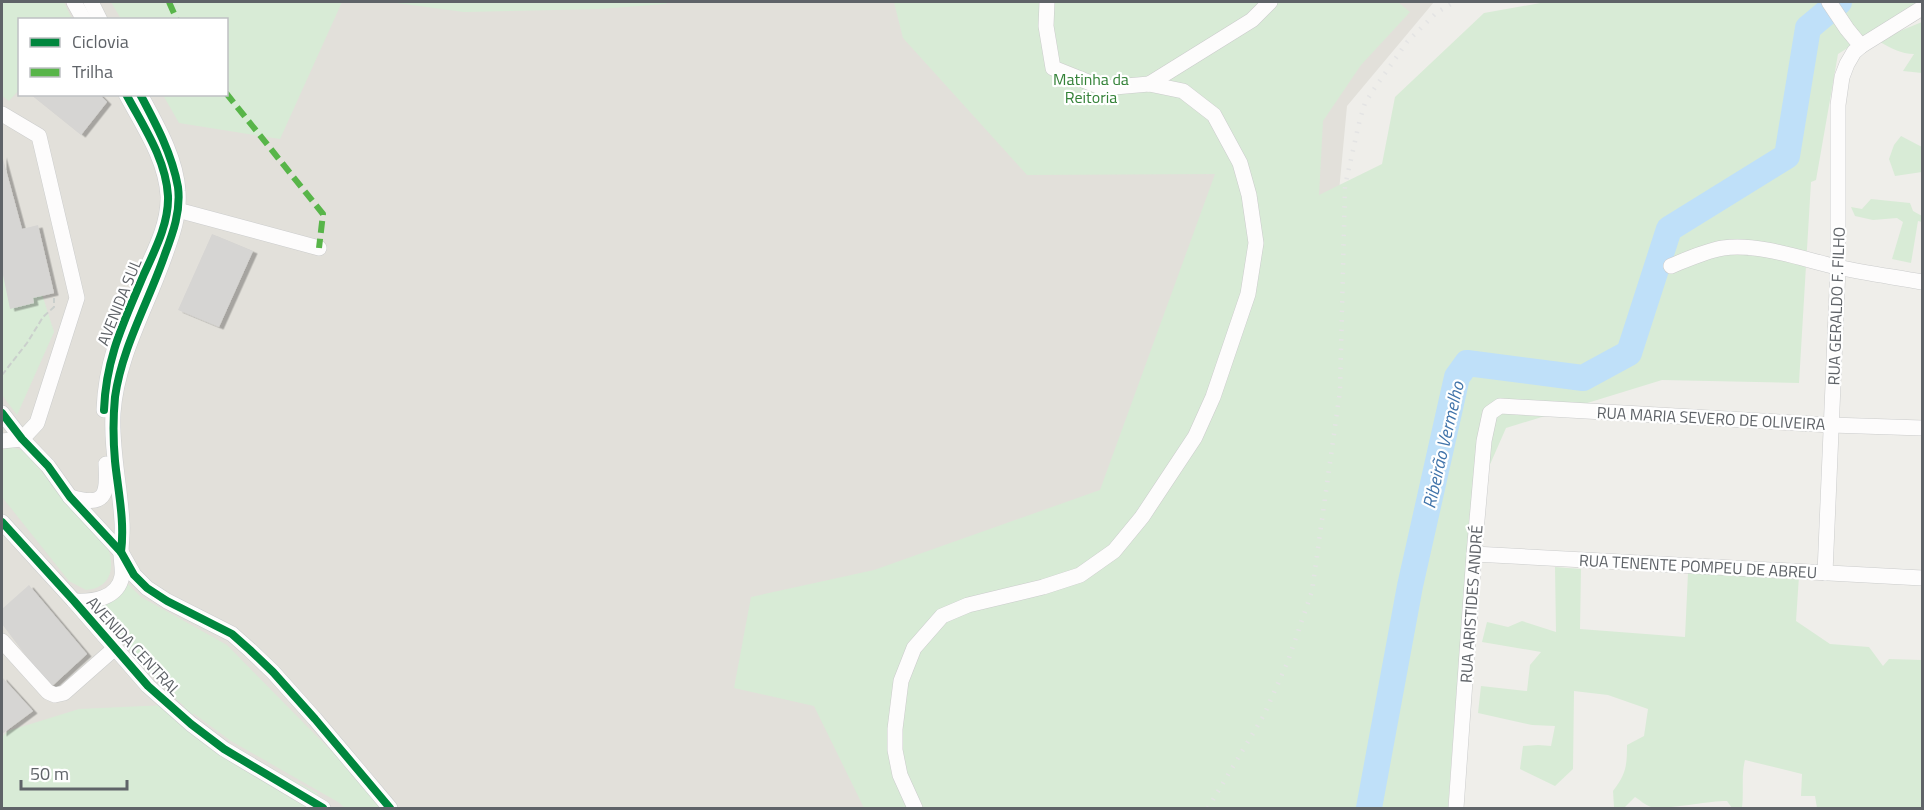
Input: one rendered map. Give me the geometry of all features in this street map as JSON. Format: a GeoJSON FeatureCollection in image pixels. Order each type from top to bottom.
{"type":"FeatureCollection","features":[{"type":"Feature","properties":{"kind":"street"},"geometry":{"type":"LineString","coordinates":[[74,2],[83,18]]}},
{"type":"Feature","properties":{"kind":"street"},"geometry":{"type":"LineString","coordinates":[[91,2],[99,18]]}},
{"type":"Feature","properties":{"kind":"street"},"geometry":{"type":"LineString","coordinates":[[915,808],[900,775],[895,750],[895,729],[901,681],[914,648],[942,616],[968,605],[1043,587],[1080,575],[1114,551],[1142,518],[1195,438],[1213,397],[1248,294],[1256,243],[1249,195],[1240,163],[1214,115],[1183,91],[1149,84],[1103,88],[1053,68],[1046,26],[1047,2]]}},
{"type":"Feature","properties":{"kind":"street"},"geometry":{"type":"LineString","coordinates":[[1149,84],[1252,20],[1270,2]]}},
{"type":"Feature","properties":{"kind":"street"},"geometry":{"type":"LineString","coordinates":[[1829,2],[1861,46],[1923,8]]}},
{"type":"Feature","properties":{"kind":"street","name":"RUA GERALDO F. FILHO"},"geometry":{"type":"LineString","coordinates":[[1825,573],[1838,267],[1839,105],[1842,77],[1854,52],[1861,46]]}},
{"type":"Feature","properties":{"kind":"street","name":"AVENIDA SUL"},"geometry":{"type":"LineString","coordinates":[[127,96],[154,146],[173,209]]}},
{"type":"Feature","properties":{"kind":"street","name":"AVENIDA SUL"},"geometry":{"type":"LineString","coordinates":[[74,601],[100,599],[117,587],[122,576],[122,520],[115,460],[113,415],[116,393],[133,334],[173,232],[173,209],[178,189],[172,164],[157,125],[141,96]]}},
{"type":"Feature","properties":{"kind":"street"},"geometry":{"type":"LineString","coordinates":[[2,114],[39,136],[77,298],[37,423],[21,439],[2,441]]}},
{"type":"Feature","properties":{"kind":"street"},"geometry":{"type":"LineString","coordinates":[[173,209],[319,248]]}},
{"type":"Feature","properties":{"kind":"street","name":"AVENIDA SUL"},"geometry":{"type":"LineString","coordinates":[[70,497],[87,502],[97,500],[107,488],[104,438],[108,366],[163,226],[173,209]]}},
{"type":"Feature","properties":{"kind":"street"},"geometry":{"type":"LineString","coordinates":[[1671,266],[1707,252],[1724,248],[1739,248],[1782,253],[1838,267],[1923,282]]}},
{"type":"Feature","properties":{"kind":"street","name":"RUA MARIA SEVERO DE OLIVEIRA"},"geometry":{"type":"LineString","coordinates":[[1500,406],[1923,428]]}},
{"type":"Feature","properties":{"kind":"street","name":"RUA ARISTIDES ANDRÉ"},"geometry":{"type":"LineString","coordinates":[[1456,808],[1474,554],[1488,420],[1490,413],[1500,406]]}},
{"type":"Feature","properties":{"kind":"street"},"geometry":{"type":"LineString","coordinates":[[2,413],[21,439],[48,466],[70,497],[121,552],[134,575],[147,588],[167,601],[232,634],[250,650],[315,719],[390,808]]}},
{"type":"Feature","properties":{"kind":"street","name":"AVENIDA CENTRAL"},"geometry":{"type":"LineString","coordinates":[[2,522],[148,686],[191,724],[224,749],[323,808]]}},
{"type":"Feature","properties":{"kind":"street","name":"RUA TENENTE POMPEU DE ABREU"},"geometry":{"type":"LineString","coordinates":[[1474,554],[1923,578]]}},
{"type":"Feature","properties":{"kind":"street"},"geometry":{"type":"LineString","coordinates":[[2,641],[48,692],[55,695],[64,693],[115,648]]}},
{"type":"Feature","properties":{"kind":"path"},"geometry":{"type":"LineString","coordinates":[[2,375],[27,343],[43,317],[54,307],[54,298]]}},
{"type":"Feature","properties":{"kind":"shaded area"},"geometry":{"type":"Polygon","coordinates":[[[2,2],[1434,2],[1347,106],[1302,587],[1250,808],[2,808],[2,2]]]}},
{"type":"Feature","properties":{"kind":"green space"},"geometry":{"type":"Polygon","coordinates":[[[2,2],[64,2],[72,18],[18,18],[18,91],[9,101],[2,96],[2,2]]]}},
{"type":"Feature","properties":{"kind":"green space"},"geometry":{"type":"Polygon","coordinates":[[[111,2],[342,2],[280,139],[179,123],[164,96],[228,96],[228,18],[120,18],[111,2]]]}},
{"type":"Feature","properties":{"kind":"green space"},"geometry":{"type":"Polygon","coordinates":[[[389,2],[667,2],[666,4],[599,9],[464,12],[389,2]]]}},
{"type":"Feature","properties":{"kind":"green space","name":"Matinha da Reitoria"},"geometry":{"type":"Polygon","coordinates":[[[894,2],[1398,2],[1410,12],[1361,65],[1323,121],[1319,195],[1382,164],[1395,97],[1484,13],[1546,2],[1922,2],[1838,54],[1816,180],[1811,182],[1799,383],[1662,380],[1506,428],[1470,510],[1448,808],[864,808],[814,706],[734,688],[751,597],[874,570],[1100,490],[1215,174],[1027,175],[903,38],[894,2]]]}},
{"type":"Feature","properties":{"kind":"green space"},"geometry":{"type":"Polygon","coordinates":[[[1922,22],[1922,73],[1903,71],[1914,54],[1900,52],[1880,42],[1890,35],[1922,22]]]}},
{"type":"Feature","properties":{"kind":"green space"},"geometry":{"type":"Polygon","coordinates":[[[1901,136],[1922,147],[1922,172],[1895,176],[1889,159],[1894,145],[1901,136]]]}},
{"type":"Feature","properties":{"kind":"green space"},"geometry":{"type":"Polygon","coordinates":[[[2,168],[54,332],[17,415],[2,395],[2,168]]]}},
{"type":"Feature","properties":{"kind":"green space"},"geometry":{"type":"Polygon","coordinates":[[[1871,199],[1910,203],[1913,211],[1922,216],[1922,222],[1918,221],[1911,263],[1892,259],[1903,222],[1897,218],[1873,220],[1855,216],[1851,207],[1862,209],[1871,199]]]}},
{"type":"Feature","properties":{"kind":"green space"},"geometry":{"type":"Polygon","coordinates":[[[10,447],[21,450],[27,455],[108,548],[111,570],[106,581],[101,585],[86,590],[69,581],[2,497],[2,450],[10,447]]]}},
{"type":"Feature","properties":{"kind":"green space"},"geometry":{"type":"Polygon","coordinates":[[[1555,567],[1581,569],[1580,629],[1685,637],[1688,573],[1799,576],[1796,621],[1830,644],[1869,647],[1883,666],[1889,659],[1922,660],[1922,808],[1817,808],[1815,796],[1801,796],[1802,774],[1745,760],[1742,808],[1732,808],[1727,801],[1658,808],[1651,807],[1635,797],[1624,808],[1614,807],[1613,791],[1625,770],[1627,745],[1644,736],[1648,709],[1608,695],[1574,691],[1573,769],[1555,786],[1520,769],[1523,746],[1551,746],[1555,726],[1532,725],[1478,713],[1481,686],[1527,691],[1530,665],[1541,652],[1482,642],[1487,622],[1508,627],[1522,621],[1556,632],[1555,567]]]}},
{"type":"Feature","properties":{"kind":"green space"},"geometry":{"type":"Polygon","coordinates":[[[128,584],[141,597],[227,645],[350,770],[382,808],[345,808],[231,741],[193,713],[197,729],[317,793],[322,808],[2,808],[2,737],[8,731],[79,709],[167,705],[185,707],[149,673],[93,608],[119,597],[128,584]]]}},
{"type":"Feature","properties":{"kind":"building"},"geometry":{"type":"Polygon","coordinates":[[[32,96],[101,96],[107,102],[81,135],[32,96]]]}},
{"type":"Feature","properties":{"kind":"building"},"geometry":{"type":"Polygon","coordinates":[[[2,155],[22,229],[38,225],[54,293],[33,298],[34,303],[10,309],[2,270],[2,155]]]}},
{"type":"Feature","properties":{"kind":"building"},"geometry":{"type":"Polygon","coordinates":[[[212,234],[253,251],[219,327],[178,310],[212,234]]]}},
{"type":"Feature","properties":{"kind":"building"},"geometry":{"type":"Polygon","coordinates":[[[29,585],[87,654],[50,688],[2,624],[2,609],[29,585]]]}},
{"type":"Feature","properties":{"kind":"building"},"geometry":{"type":"Polygon","coordinates":[[[2,677],[33,711],[2,734],[2,677]]]}},
{"type":"Feature","properties":{"kind":"waterway","name":"Ribeirão Vermelho"},"geometry":{"type":"LineString","coordinates":[[1369,808],[1410,586],[1457,377],[1467,363],[1583,378],[1629,353],[1669,229],[1787,156],[1808,28],[1839,2]]}},
{"type":"Feature","properties":{"kind":"railway"},"geometry":{"type":"LineString","coordinates":[[1208,808],[1264,715],[1288,661],[1312,591],[1340,391],[1345,186],[1360,119],[1365,103],[1407,42],[1436,13],[1454,2]]}},
{"type":"Feature","properties":{"kind":"marked path"},"geometry":{"type":"LineString","coordinates":[[169,2],[176,18]]}},
{"type":"Feature","properties":{"kind":"marked path"},"geometry":{"type":"LineString","coordinates":[[228,95],[323,214],[319,248]]}},
{"type":"Feature","properties":{"kind":"cycle path"},"geometry":{"type":"LineString","coordinates":[[104,410],[108,373],[117,340],[160,236],[168,206],[163,169],[127,96]]}},
{"type":"Feature","properties":{"kind":"cycle path"},"geometry":{"type":"LineString","coordinates":[[121,552],[122,517],[114,445],[115,397],[130,342],[171,238],[178,205],[178,187],[168,151],[141,96]]}},
{"type":"Feature","properties":{"kind":"cycle path"},"geometry":{"type":"LineString","coordinates":[[2,413],[22,439],[48,466],[70,497],[121,552],[134,575],[147,588],[167,601],[232,634],[250,650],[315,719],[390,808]]}},
{"type":"Feature","properties":{"kind":"cycle path"},"geometry":{"type":"LineString","coordinates":[[2,522],[148,686],[191,724],[224,749],[323,808]]}}]}
